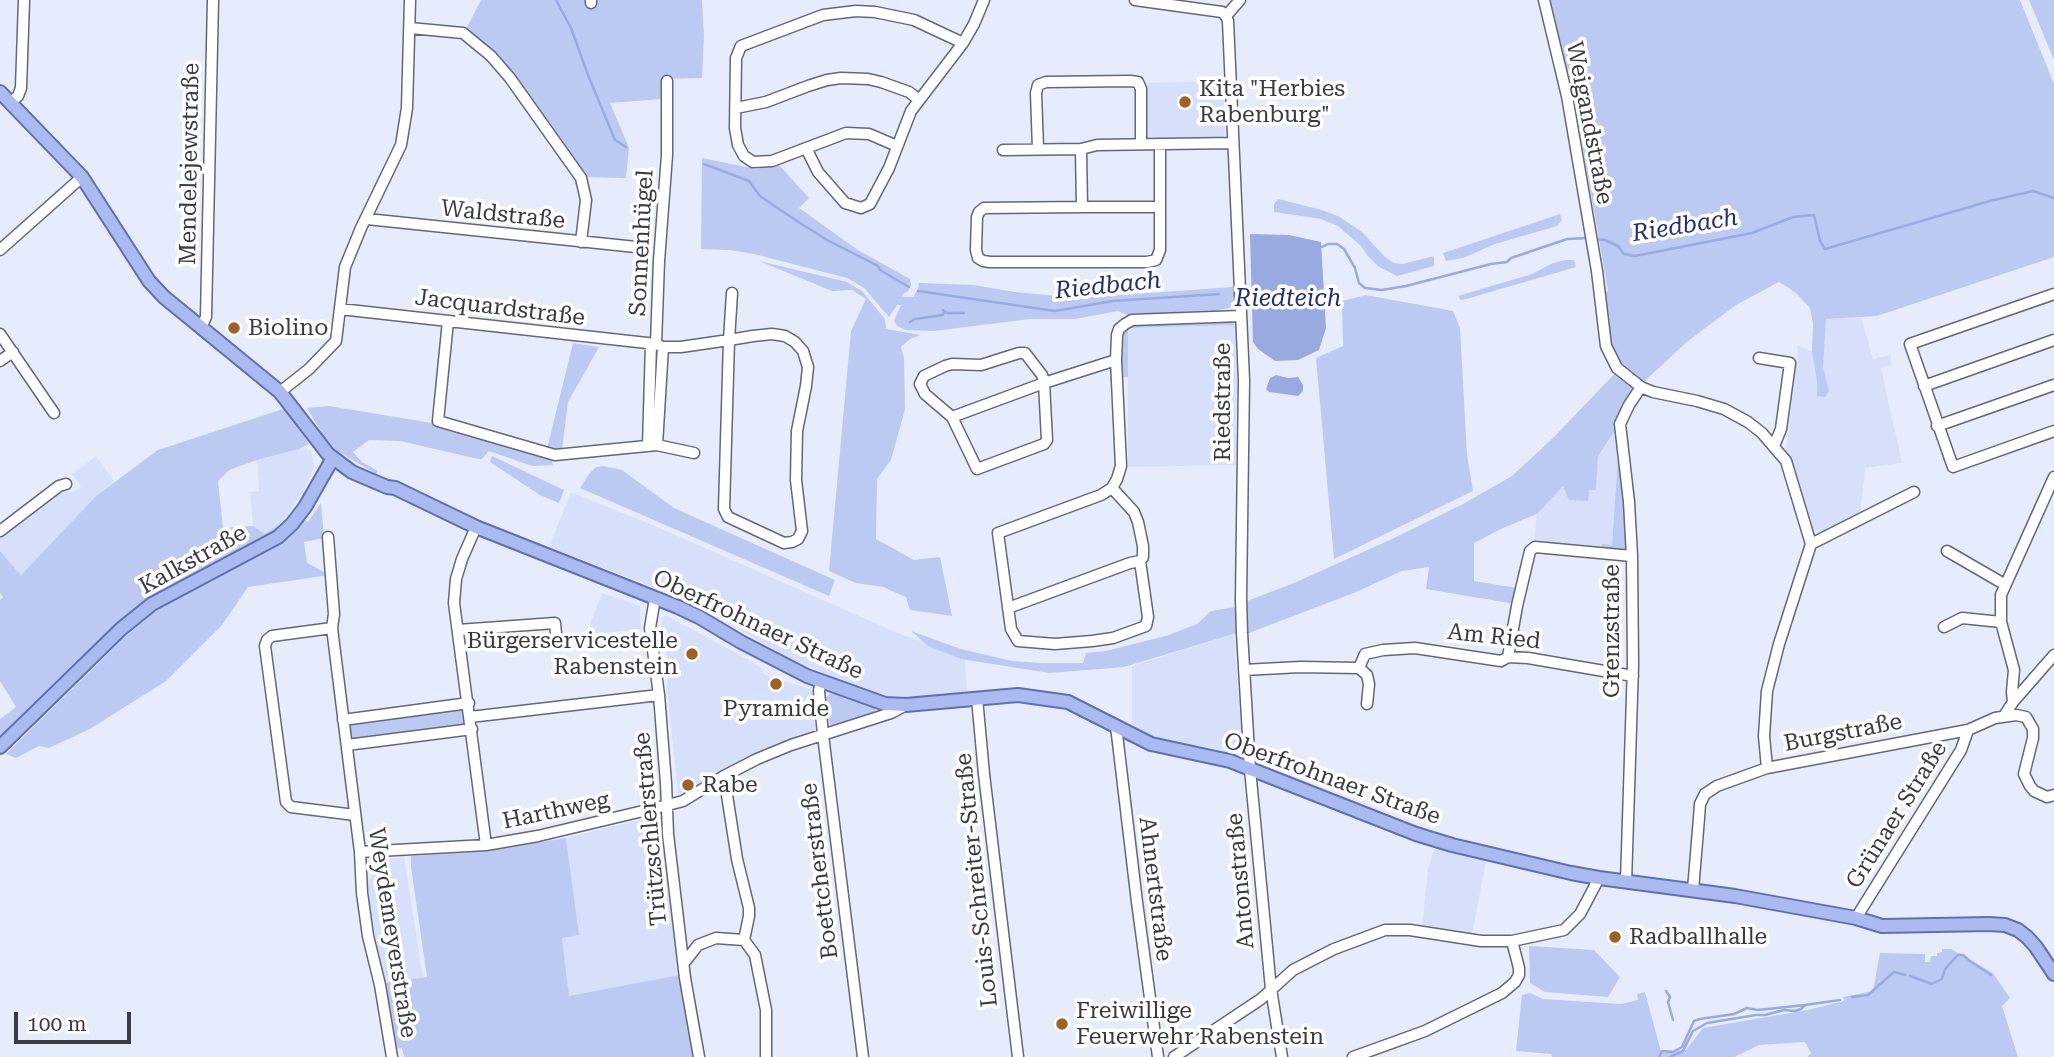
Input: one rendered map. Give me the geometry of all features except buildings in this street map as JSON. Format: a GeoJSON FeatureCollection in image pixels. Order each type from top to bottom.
{"type":"FeatureCollection","features":[{"type":"Feature","properties":{"kind":"main road","name":"Oberfrohnaer Straße"},"geometry":{"type":"LineString","coordinates":[[0,92],[82,177],[149,281],[164,297],[280,392],[334,458],[352,472],[387,488],[395,488],[476,527],[699,617],[781,664],[885,704],[906,705],[1018,695],[1068,702],[1151,744],[1230,761],[1416,834],[1452,845],[1599,878],[1747,898],[1856,918],[1882,926],[1989,924],[2011,927],[2036,947],[2054,974]]}},
{"type":"Feature","properties":{"kind":"main road","name":"Kalkstraße"},"geometry":{"type":"LineString","coordinates":[[0,747],[121,629],[152,604],[278,537],[305,506],[334,458]]}},
{"type":"Feature","properties":{"kind":"street"},"geometry":{"type":"LineString","coordinates":[[11,103],[21,88],[24,0]]}},
{"type":"Feature","properties":{"kind":"street","name":"Mendelejewstraße"},"geometry":{"type":"LineString","coordinates":[[201,328],[206,317],[213,0]]}},
{"type":"Feature","properties":{"kind":"street"},"geometry":{"type":"LineString","coordinates":[[280,392],[330,349],[335,341],[345,267],[401,145],[407,108],[410,0]]}},
{"type":"Feature","properties":{"kind":"street"},"geometry":{"type":"LineString","coordinates":[[806,148],[818,172],[845,203],[861,208],[870,204],[877,194],[911,111],[963,43],[984,0]]}},
{"type":"Feature","properties":{"kind":"street"},"geometry":{"type":"LineString","coordinates":[[1135,0],[1222,12],[1226,16],[1240,0]]}},
{"type":"Feature","properties":{"kind":"street","name":"Weigandstraße"},"geometry":{"type":"LineString","coordinates":[[1544,0],[1567,96],[1597,271],[1606,345],[1617,368],[1641,387],[1724,409],[1762,433],[1786,461],[1811,544]]}},
{"type":"Feature","properties":{"kind":"street"},"geometry":{"type":"LineString","coordinates":[[897,146],[869,134],[855,133],[837,136],[772,161],[753,162],[744,156],[738,145],[735,128],[736,58],[741,46],[824,15],[856,11],[914,20],[963,43]]}},
{"type":"Feature","properties":{"kind":"street","name":"Riedstraße"},"geometry":{"type":"LineString","coordinates":[[1226,16],[1244,380],[1241,600],[1250,769]]}},
{"type":"Feature","properties":{"kind":"street"},"geometry":{"type":"LineString","coordinates":[[411,28],[463,33],[491,56],[510,78],[580,178],[586,200],[581,243]]}},
{"type":"Feature","properties":{"kind":"street"},"geometry":{"type":"LineString","coordinates":[[736,108],[766,102],[808,86],[841,78],[881,82],[909,92],[919,100]]}},
{"type":"Feature","properties":{"kind":"street","name":"Sonnenhügel"},"geometry":{"type":"LineString","coordinates":[[652,446],[659,261],[667,155],[667,81]]}},
{"type":"Feature","properties":{"kind":"street"},"geometry":{"type":"LineString","coordinates":[[1038,148],[1036,93],[1038,85],[1046,82],[1138,82],[1141,89],[1141,144]]}},
{"type":"Feature","properties":{"kind":"street"},"geometry":{"type":"LineString","coordinates":[[1003,150],[1082,149],[1097,145],[1233,143]]}},
{"type":"Feature","properties":{"kind":"street"},"geometry":{"type":"LineString","coordinates":[[1160,145],[1160,207],[1160,250],[1156,260],[990,262],[978,258],[977,218],[984,208],[1160,207]]}},
{"type":"Feature","properties":{"kind":"street"},"geometry":{"type":"LineString","coordinates":[[1082,149],[1082,207]]}},
{"type":"Feature","properties":{"kind":"street"},"geometry":{"type":"LineString","coordinates":[[0,250],[82,177]]}},
{"type":"Feature","properties":{"kind":"street","name":"Waldstraße"},"geometry":{"type":"LineString","coordinates":[[367,219],[636,247]]}},
{"type":"Feature","properties":{"kind":"street","name":"Jacquardstraße"},"geometry":{"type":"LineString","coordinates":[[340,309],[681,347],[729,340],[772,334],[785,336],[803,351],[808,366],[797,431],[796,480],[802,531],[798,539],[792,542],[784,543],[725,514],[729,340],[732,293]]}},
{"type":"Feature","properties":{"kind":"street"},"geometry":{"type":"LineString","coordinates":[[2054,294],[1910,344],[1953,467],[2054,431]]}},
{"type":"Feature","properties":{"kind":"street"},"geometry":{"type":"LineString","coordinates":[[1112,488],[1134,512],[1138,522],[1143,546],[1143,557],[1140,561],[1148,617],[1146,626],[1113,638],[1092,641],[1055,644],[1018,641],[1011,629],[998,533],[1101,495],[1112,488],[1121,466],[1116,360],[1119,329],[1132,320],[1241,316]]}},
{"type":"Feature","properties":{"kind":"street"},"geometry":{"type":"LineString","coordinates":[[448,321],[438,421],[555,455],[652,446],[694,453]]}},
{"type":"Feature","properties":{"kind":"street"},"geometry":{"type":"LineString","coordinates":[[0,334],[54,413]]}},
{"type":"Feature","properties":{"kind":"street"},"geometry":{"type":"LineString","coordinates":[[1924,386],[2054,340]]}},
{"type":"Feature","properties":{"kind":"street"},"geometry":{"type":"LineString","coordinates":[[0,362],[13,352]]}},
{"type":"Feature","properties":{"kind":"street"},"geometry":{"type":"LineString","coordinates":[[1018,353],[1025,353],[1042,375],[1047,440],[1044,444],[977,469],[952,417],[923,392],[920,384],[923,376],[952,364],[981,365],[1018,353]]}},
{"type":"Feature","properties":{"kind":"street"},"geometry":{"type":"LineString","coordinates":[[1759,358],[1790,363],[1781,429],[1774,446]]}},
{"type":"Feature","properties":{"kind":"street"},"geometry":{"type":"LineString","coordinates":[[952,417],[1116,360]]}},
{"type":"Feature","properties":{"kind":"street"},"geometry":{"type":"LineString","coordinates":[[1937,426],[2054,385]]}},
{"type":"Feature","properties":{"kind":"street","name":"Grenzstraße"},"geometry":{"type":"LineString","coordinates":[[1626,882],[1633,676],[1632,556],[1620,424],[1641,387]]}},
{"type":"Feature","properties":{"kind":"street"},"geometry":{"type":"LineString","coordinates":[[2013,702],[2014,670],[2001,622],[2001,595],[2054,477]]}},
{"type":"Feature","properties":{"kind":"street"},"geometry":{"type":"LineString","coordinates":[[0,531],[59,486],[66,485]]}},
{"type":"Feature","properties":{"kind":"street"},"geometry":{"type":"LineString","coordinates":[[1693,890],[1700,804],[1705,794],[1717,786],[1766,768],[1764,736],[1767,691],[1811,544],[1914,492]]}},
{"type":"Feature","properties":{"kind":"street"},"geometry":{"type":"LineString","coordinates":[[476,527],[456,579],[454,603],[486,845]]}},
{"type":"Feature","properties":{"kind":"street","name":"Weydemeyerstraße"},"geometry":{"type":"LineString","coordinates":[[328,537],[334,614],[332,628],[360,852],[362,893],[392,1057]]}},
{"type":"Feature","properties":{"kind":"street"},"geometry":{"type":"LineString","coordinates":[[1508,657],[1530,551],[1535,547],[1632,556]]}},
{"type":"Feature","properties":{"kind":"street"},"geometry":{"type":"LineString","coordinates":[[1947,551],[2004,584]]}},
{"type":"Feature","properties":{"kind":"street"},"geometry":{"type":"LineString","coordinates":[[1008,608],[1140,561]]}},
{"type":"Feature","properties":{"kind":"street","name":"Trützschlerstraße"},"geometry":{"type":"LineString","coordinates":[[655,598],[650,628],[659,695],[668,834],[699,1057]]}},
{"type":"Feature","properties":{"kind":"street"},"geometry":{"type":"LineString","coordinates":[[1944,626],[1962,618],[2001,622]]}},
{"type":"Feature","properties":{"kind":"street"},"geometry":{"type":"LineString","coordinates":[[458,630],[555,623],[557,644]]}},
{"type":"Feature","properties":{"kind":"street","name":"Weydemeyerstraße"},"geometry":{"type":"LineString","coordinates":[[332,628],[272,636],[265,646],[286,802],[291,807],[355,815]]}},
{"type":"Feature","properties":{"kind":"street","name":"Am Ried"},"geometry":{"type":"LineString","coordinates":[[1360,668],[1365,654],[1399,648],[1435,650],[1501,661],[1508,657],[1528,658],[1633,676]]}},
{"type":"Feature","properties":{"kind":"street"},"geometry":{"type":"LineString","coordinates":[[2004,716],[2054,655]]}},
{"type":"Feature","properties":{"kind":"street"},"geometry":{"type":"LineString","coordinates":[[1244,670],[1360,668],[1367,674],[1369,684],[1367,704]]}},
{"type":"Feature","properties":{"kind":"street","name":"Boettcherstraße"},"geometry":{"type":"LineString","coordinates":[[821,681],[823,735],[863,1057]]}},
{"type":"Feature","properties":{"kind":"street"},"geometry":{"type":"LineString","coordinates":[[346,745],[659,695]]}},
{"type":"Feature","properties":{"kind":"street","name":"Louis-Schreiter-Straße"},"geometry":{"type":"LineString","coordinates":[[977,698],[1018,1057]]}},
{"type":"Feature","properties":{"kind":"street"},"geometry":{"type":"LineString","coordinates":[[343,720],[469,703]]}},
{"type":"Feature","properties":{"kind":"street","name":"Harthweg"},"geometry":{"type":"LineString","coordinates":[[360,852],[486,845],[538,836],[683,801],[757,759],[891,713],[906,705]]}},
{"type":"Feature","properties":{"kind":"street"},"geometry":{"type":"LineString","coordinates":[[2004,716],[2026,717],[2033,729],[2033,737],[2024,774],[2034,791],[2047,797],[2054,795]]}},
{"type":"Feature","properties":{"kind":"street","name":"Burgstraße"},"geometry":{"type":"LineString","coordinates":[[1766,768],[1968,730],[2004,716]]}},
{"type":"Feature","properties":{"kind":"street","name":"Ahnertstraße"},"geometry":{"type":"LineString","coordinates":[[1116,726],[1158,1057]]}},
{"type":"Feature","properties":{"kind":"street","name":"Grünaer Straße"},"geometry":{"type":"LineString","coordinates":[[1856,918],[1961,750],[1968,730]]}},
{"type":"Feature","properties":{"kind":"street","name":"Antonstraße"},"geometry":{"type":"LineString","coordinates":[[1250,769],[1271,989],[1282,1057]]}},
{"type":"Feature","properties":{"kind":"street"},"geometry":{"type":"LineString","coordinates":[[724,776],[749,916],[744,940],[755,955],[765,1010],[766,1057]]}},
{"type":"Feature","properties":{"kind":"street"},"geometry":{"type":"LineString","coordinates":[[1174,1057],[1261,999],[1293,970],[1360,938],[1385,930],[1434,933],[1481,941],[1512,941],[1564,930],[1580,914],[1599,878]]}},
{"type":"Feature","properties":{"kind":"street"},"geometry":{"type":"LineString","coordinates":[[684,963],[698,946],[716,938],[744,940]]}},
{"type":"Feature","properties":{"kind":"street"},"geometry":{"type":"LineString","coordinates":[[1353,1057],[1425,1031],[1502,993],[1515,982],[1520,968],[1512,941]]}},
{"type":"Feature","properties":{"kind":"shaded area"},"geometry":{"type":"Polygon","coordinates":[[[481,0],[702,0],[702,78],[663,79],[662,99],[610,103],[629,148],[626,178],[583,177],[527,99],[465,31],[481,0]]]}},
{"type":"Feature","properties":{"kind":"shaded area"},"geometry":{"type":"Polygon","coordinates":[[[1550,0],[2020,0],[2054,84],[2054,257],[1877,316],[1826,319],[1823,367],[1829,391],[1825,397],[1817,396],[1810,308],[1796,293],[1779,282],[1736,305],[1688,341],[1648,378],[1625,406],[1616,429],[1598,456],[1596,490],[1589,490],[1588,501],[1569,500],[1563,486],[1537,514],[1474,543],[1474,581],[1517,588],[1515,604],[1426,589],[1429,567],[1402,571],[1356,592],[1244,635],[1247,601],[1392,539],[1512,476],[1553,438],[1622,366],[1609,344],[1604,292],[1608,291],[1574,98],[1550,0]]]}},
{"type":"Feature","properties":{"kind":"shaded area"},"geometry":{"type":"Polygon","coordinates":[[[2029,0],[2054,0],[2054,60],[2029,0]]]}},
{"type":"Feature","properties":{"kind":"shaded area","name":"Kita \"Herbies Rabenburg\""},"geometry":{"type":"Polygon","coordinates":[[[1224,81],[1223,138],[1149,140],[1144,137],[1144,83],[1224,81]]]}},
{"type":"Feature","properties":{"kind":"shaded area"},"geometry":{"type":"Polygon","coordinates":[[[702,158],[756,169],[779,165],[809,198],[799,208],[858,250],[910,279],[911,285],[903,297],[913,297],[919,283],[974,285],[1077,298],[1233,287],[1235,303],[1219,312],[1131,317],[1118,311],[1075,319],[1030,319],[934,331],[906,330],[897,326],[894,321],[901,305],[897,305],[889,317],[864,288],[847,278],[754,254],[701,249],[702,158]]]}},
{"type":"Feature","properties":{"kind":"shaded area"},"geometry":{"type":"Polygon","coordinates":[[[1278,199],[1340,217],[1362,232],[1394,263],[1402,264],[1434,256],[1434,266],[1397,276],[1379,267],[1361,246],[1338,226],[1321,219],[1274,212],[1274,204],[1278,199]]]}},
{"type":"Feature","properties":{"kind":"shaded area"},"geometry":{"type":"Polygon","coordinates":[[[1560,214],[1562,220],[1557,226],[1495,244],[1463,258],[1446,261],[1443,253],[1560,214]]]}},
{"type":"Feature","properties":{"kind":"shaded area"},"geometry":{"type":"Polygon","coordinates":[[[1574,260],[1576,267],[1463,300],[1458,296],[1532,274],[1553,263],[1574,260]]]}},
{"type":"Feature","properties":{"kind":"shaded area"},"geometry":{"type":"Polygon","coordinates":[[[759,261],[847,282],[862,291],[885,319],[886,329],[921,335],[910,339],[901,347],[904,358],[905,409],[891,460],[877,479],[876,539],[914,560],[940,557],[952,616],[910,610],[906,597],[883,587],[856,583],[829,571],[851,331],[866,299],[852,290],[832,291],[759,261]]]}},
{"type":"Feature","properties":{"kind":"shaded area"},"geometry":{"type":"Polygon","coordinates":[[[1366,295],[1453,311],[1460,328],[1467,455],[1473,491],[1334,559],[1316,358],[1343,346],[1342,301],[1366,295]]]}},
{"type":"Feature","properties":{"kind":"shaded area"},"geometry":{"type":"Polygon","coordinates":[[[1861,317],[1873,359],[1890,355],[1892,365],[1881,368],[1902,463],[1865,468],[1860,515],[1827,533],[1810,529],[1795,471],[1786,452],[1798,345],[1812,352],[1817,395],[1829,391],[1823,367],[1825,319],[1861,317]]]}},
{"type":"Feature","properties":{"kind":"shaded area"},"geometry":{"type":"Polygon","coordinates":[[[1232,321],[1235,325],[1128,328],[1128,377],[1121,377],[1121,337],[1128,327],[1232,321]]]}},
{"type":"Feature","properties":{"kind":"shaded area"},"geometry":{"type":"Polygon","coordinates":[[[1235,325],[1236,465],[1128,467],[1128,328],[1235,325]]]}},
{"type":"Feature","properties":{"kind":"shaded area"},"geometry":{"type":"Polygon","coordinates":[[[573,343],[599,347],[568,402],[562,450],[547,449],[573,343]]]}},
{"type":"Feature","properties":{"kind":"shaded area"},"geometry":{"type":"Polygon","coordinates":[[[329,406],[438,424],[551,458],[553,465],[532,466],[489,451],[482,459],[478,459],[400,441],[369,440],[353,452],[362,462],[378,471],[376,474],[336,450],[324,437],[307,408],[329,406]]]}},
{"type":"Feature","properties":{"kind":"shaded area"},"geometry":{"type":"Polygon","coordinates":[[[286,408],[309,444],[229,470],[218,481],[223,528],[253,526],[265,534],[277,526],[280,529],[188,580],[0,740],[0,719],[16,707],[0,681],[0,600],[3,597],[0,593],[0,551],[21,575],[96,496],[158,450],[286,408]]]}},
{"type":"Feature","properties":{"kind":"shaded area"},"geometry":{"type":"Polygon","coordinates":[[[1616,429],[1618,456],[1612,545],[1602,550],[1534,543],[1537,514],[1563,485],[1596,490],[1598,456],[1616,429]]]}},
{"type":"Feature","properties":{"kind":"shaded area"},"geometry":{"type":"Polygon","coordinates":[[[299,449],[311,450],[314,467],[303,492],[282,523],[265,534],[253,526],[250,492],[259,491],[257,460],[299,449]]]}},
{"type":"Feature","properties":{"kind":"shaded area"},"geometry":{"type":"Polygon","coordinates":[[[96,456],[114,481],[96,496],[21,575],[0,551],[0,536],[51,495],[62,490],[73,492],[81,486],[72,474],[96,456]]]}},
{"type":"Feature","properties":{"kind":"shaded area"},"geometry":{"type":"Polygon","coordinates":[[[492,456],[564,490],[559,503],[540,495],[490,462],[492,456]]]}},
{"type":"Feature","properties":{"kind":"shaded area"},"geometry":{"type":"Polygon","coordinates":[[[1618,456],[1629,549],[1624,552],[1602,550],[1602,544],[1612,545],[1618,456]]]}},
{"type":"Feature","properties":{"kind":"shaded area"},"geometry":{"type":"Polygon","coordinates":[[[596,467],[622,470],[674,508],[835,580],[829,596],[580,488],[596,467]]]}},
{"type":"Feature","properties":{"kind":"shaded area"},"geometry":{"type":"Polygon","coordinates":[[[571,492],[900,634],[965,656],[967,692],[907,698],[871,693],[785,656],[695,603],[549,547],[571,492]]]}},
{"type":"Feature","properties":{"kind":"shaded area"},"geometry":{"type":"Polygon","coordinates":[[[321,503],[324,538],[304,542],[307,563],[330,575],[248,587],[222,625],[166,681],[90,729],[49,748],[39,746],[16,758],[6,754],[127,635],[156,611],[282,542],[305,520],[308,522],[321,503]]]}},
{"type":"Feature","properties":{"kind":"shaded area"},"geometry":{"type":"Polygon","coordinates":[[[602,593],[640,606],[641,629],[593,634],[591,622],[602,593]]]}},
{"type":"Feature","properties":{"kind":"shaded area"},"geometry":{"type":"Polygon","coordinates":[[[1235,607],[1237,633],[1124,667],[1049,673],[961,659],[928,646],[911,631],[961,649],[1012,661],[1083,663],[1086,653],[1106,651],[1169,635],[1197,624],[1211,611],[1235,607]]]}},
{"type":"Feature","properties":{"kind":"shaded area"},"geometry":{"type":"Polygon","coordinates":[[[665,615],[749,660],[762,669],[764,674],[812,690],[815,729],[811,733],[762,750],[712,776],[685,794],[678,793],[667,687],[668,662],[661,626],[665,615]]]}},
{"type":"Feature","properties":{"kind":"shaded area"},"geometry":{"type":"Polygon","coordinates":[[[1234,634],[1242,744],[1239,749],[1225,750],[1154,739],[1143,735],[1132,726],[1132,666],[1234,634]]]}},
{"type":"Feature","properties":{"kind":"shaded area"},"geometry":{"type":"Polygon","coordinates":[[[831,693],[875,708],[875,713],[831,725],[826,697],[831,693]]]}},
{"type":"Feature","properties":{"kind":"shaded area"},"geometry":{"type":"Polygon","coordinates":[[[469,703],[472,729],[347,745],[343,720],[469,703]]]}},
{"type":"Feature","properties":{"kind":"shaded area"},"geometry":{"type":"Polygon","coordinates":[[[655,816],[658,820],[679,975],[569,997],[562,937],[579,934],[566,838],[655,816]]]}},
{"type":"Feature","properties":{"kind":"shaded area"},"geometry":{"type":"Polygon","coordinates":[[[566,838],[579,935],[562,938],[569,996],[679,975],[693,1057],[404,1057],[402,1048],[393,1049],[383,983],[427,977],[411,856],[487,851],[566,838]]]}},
{"type":"Feature","properties":{"kind":"shaded area"},"geometry":{"type":"Polygon","coordinates":[[[1434,849],[1486,861],[1472,935],[1422,928],[1428,869],[1434,849]]]}},
{"type":"Feature","properties":{"kind":"shaded area"},"geometry":{"type":"Polygon","coordinates":[[[404,857],[423,978],[383,982],[365,889],[376,866],[389,859],[404,857]]]}},
{"type":"Feature","properties":{"kind":"shaded area"},"geometry":{"type":"Polygon","coordinates":[[[1529,946],[1594,950],[1620,977],[1608,997],[1545,992],[1530,983],[1529,946]]]}},
{"type":"Feature","properties":{"kind":"shaded area"},"geometry":{"type":"Polygon","coordinates":[[[1942,949],[1951,949],[1993,973],[2010,998],[2002,1006],[2018,1057],[1807,1057],[1811,1053],[1805,1042],[1759,1045],[1734,1057],[1552,1057],[1551,1054],[1516,1051],[1522,995],[1530,993],[1543,999],[1621,1004],[1638,1000],[1637,994],[1645,992],[1661,1052],[1686,1050],[1703,1028],[1807,1010],[1844,1001],[1843,997],[1873,991],[1880,953],[1925,954],[1925,962],[1930,962],[1931,956],[1937,956],[1942,949]]]}},
{"type":"Feature","properties":{"kind":"water","name":"Riedteich"},"geometry":{"type":"Polygon","coordinates":[[[1250,234],[1289,235],[1321,242],[1326,328],[1319,350],[1298,360],[1275,361],[1253,342],[1250,234]]]}},
{"type":"Feature","properties":{"kind":"water"},"geometry":{"type":"Polygon","coordinates":[[[1276,375],[1298,377],[1303,391],[1298,396],[1269,392],[1266,389],[1270,378],[1276,375]]]}},
{"type":"Feature","properties":{"kind":"waterway","name":"Riedbach"},"geometry":{"type":"LineString","coordinates":[[556,0],[571,28],[615,140],[626,147]]}},
{"type":"Feature","properties":{"kind":"waterway","name":"Riedbach"},"geometry":{"type":"LineString","coordinates":[[704,164],[749,181],[760,196],[800,223],[878,266],[880,270],[909,287]]}},
{"type":"Feature","properties":{"kind":"waterway","name":"Riedbach"},"geometry":{"type":"LineString","coordinates":[[1595,239],[1605,240],[1618,246],[1624,254],[1635,256],[1752,233],[1793,217],[1814,215],[1820,241],[1825,249],[2033,191],[2054,198]]}},
{"type":"Feature","properties":{"kind":"waterway","name":"Riedbach"},"geometry":{"type":"LineString","coordinates":[[1322,247],[1337,244],[1344,249],[1355,268],[1359,283],[1365,288],[1382,290],[1507,262],[1511,258],[1567,239],[1588,238]]}},
{"type":"Feature","properties":{"kind":"waterway","name":"Riedbach"},"geometry":{"type":"LineString","coordinates":[[918,291],[1055,311],[1113,301],[1219,294]]}},
{"type":"Feature","properties":{"kind":"waterway"},"geometry":{"type":"LineString","coordinates":[[943,310],[947,313],[964,313]]}},
{"type":"Feature","properties":{"kind":"waterway"},"geometry":{"type":"LineString","coordinates":[[910,322],[943,315],[944,312]]}},
{"type":"Feature","properties":{"kind":"waterway"},"geometry":{"type":"LineString","coordinates":[[1910,976],[1932,984],[1942,979],[1945,969],[1958,955],[1963,955],[1991,975]]}},
{"type":"Feature","properties":{"kind":"waterway"},"geometry":{"type":"LineString","coordinates":[[1852,997],[1868,995],[1894,972],[1905,975]]}},
{"type":"Feature","properties":{"kind":"waterway"},"geometry":{"type":"LineString","coordinates":[[1666,991],[1670,997],[1668,1002],[1673,1020]]}},
{"type":"Feature","properties":{"kind":"waterway"},"geometry":{"type":"LineString","coordinates":[[1670,1057],[1683,1051],[1693,1031],[1707,1023],[1784,1010],[1795,1011],[1805,1005],[1840,1000]]}},
{"type":"Feature","properties":{"kind":"waterway"},"geometry":{"type":"LineString","coordinates":[[1659,1057],[1662,1051],[1673,1052],[1682,1047],[1694,1021],[1734,1014],[1747,1008],[1758,1010],[1805,1005]]}},
{"type":"Feature","properties":{"kind":"place","name":"Kita \"Herbies Rabenburg\""},"geometry":{"type":"Point","coordinates":[1185,102]}},
{"type":"Feature","properties":{"kind":"place","name":"Biolino"},"geometry":{"type":"Point","coordinates":[234,328]}},
{"type":"Feature","properties":{"kind":"place","name":"Bürgerservicestelle Rabenstein"},"geometry":{"type":"Point","coordinates":[692,654]}},
{"type":"Feature","properties":{"kind":"place","name":"Pyramide"},"geometry":{"type":"Point","coordinates":[776,684]}},
{"type":"Feature","properties":{"kind":"place","name":"Rabe"},"geometry":{"type":"Point","coordinates":[688,785]}},
{"type":"Feature","properties":{"kind":"place","name":"Radballhalle"},"geometry":{"type":"Point","coordinates":[1615,937]}},
{"type":"Feature","properties":{"kind":"place","name":"Freiwillige Feuerwehr Rabenstein"},"geometry":{"type":"Point","coordinates":[1062,1024]}}]}
